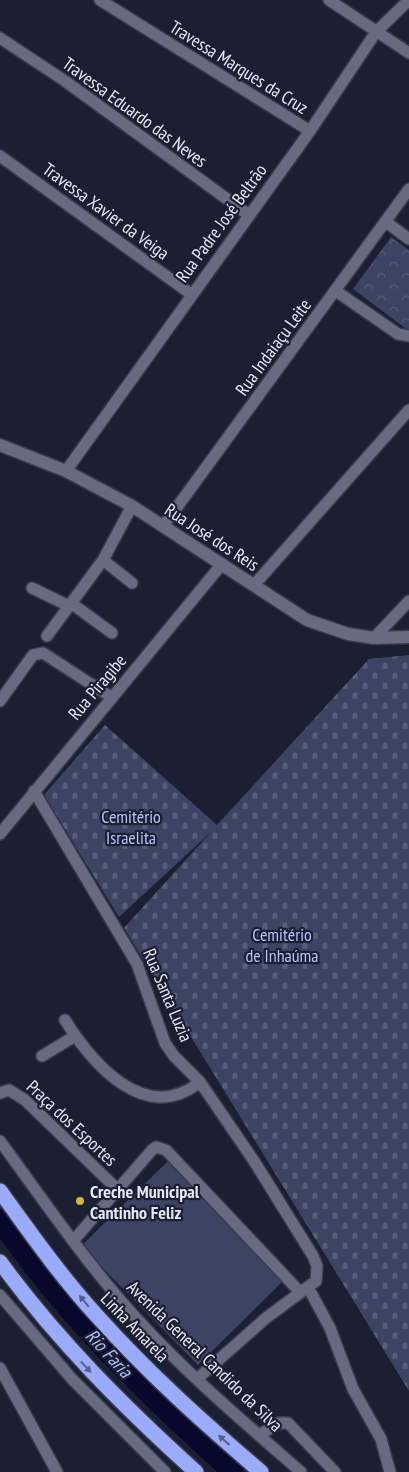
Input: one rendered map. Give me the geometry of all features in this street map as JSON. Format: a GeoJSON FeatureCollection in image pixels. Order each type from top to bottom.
{"type":"FeatureCollection","features":[{"type":"Feature","properties":{"kind":"highway","name":"Linha Amarela"},"geometry":{"type":"LineString","coordinates":[[0,1191],[60,1272],[103,1323],[170,1390],[261,1472]]}},
{"type":"Feature","properties":{"kind":"highway"},"geometry":{"type":"LineString","coordinates":[[0,1262],[40,1315],[89,1371],[196,1472]]}},
{"type":"Feature","properties":{"kind":"street","name":"Travessa Marques da Cruz"},"geometry":{"type":"LineString","coordinates":[[100,0],[310,131]]}},
{"type":"Feature","properties":{"kind":"street"},"geometry":{"type":"LineString","coordinates":[[329,0],[409,53]]}},
{"type":"Feature","properties":{"kind":"street","name":"Rua Padre José Beltrão"},"geometry":{"type":"LineString","coordinates":[[66,471],[191,294],[310,131],[376,32],[409,0]]}},
{"type":"Feature","properties":{"kind":"street","name":"Travessa Eduardo das Neves"},"geometry":{"type":"LineString","coordinates":[[0,38],[249,215]]}},
{"type":"Feature","properties":{"kind":"street","name":"Travessa Xavier da Veiga"},"geometry":{"type":"LineString","coordinates":[[0,156],[191,294]]}},
{"type":"Feature","properties":{"kind":"street","name":"Rua Indaiaçu Leite"},"geometry":{"type":"LineString","coordinates":[[164,526],[409,189]]}},
{"type":"Feature","properties":{"kind":"street"},"geometry":{"type":"LineString","coordinates":[[386,222],[409,239]]}},
{"type":"Feature","properties":{"kind":"street"},"geometry":{"type":"LineString","coordinates":[[336,291],[398,334],[409,336]]}},
{"type":"Feature","properties":{"kind":"street"},"geometry":{"type":"LineString","coordinates":[[254,585],[409,410]]}},
{"type":"Feature","properties":{"kind":"street","name":"Rua José dos Reis"},"geometry":{"type":"LineString","coordinates":[[0,445],[66,471],[132,506],[308,620],[328,629],[374,638],[409,637]]}},
{"type":"Feature","properties":{"kind":"street"},"geometry":{"type":"LineString","coordinates":[[47,636],[102,560],[132,506]]}},
{"type":"Feature","properties":{"kind":"street"},"geometry":{"type":"LineString","coordinates":[[102,560],[132,583]]}},
{"type":"Feature","properties":{"kind":"street","name":"Rua Piragibe"},"geometry":{"type":"LineString","coordinates":[[0,834],[222,564]]}},
{"type":"Feature","properties":{"kind":"street"},"geometry":{"type":"LineString","coordinates":[[32,588],[70,604],[112,633]]}},
{"type":"Feature","properties":{"kind":"street"},"geometry":{"type":"LineString","coordinates":[[374,638],[409,600]]}},
{"type":"Feature","properties":{"kind":"street"},"geometry":{"type":"LineString","coordinates":[[0,701],[33,655],[38,653],[43,653],[111,697]]}},
{"type":"Feature","properties":{"kind":"street","name":"Rua Santa Luzia"},"geometry":{"type":"LineString","coordinates":[[34,791],[137,964],[165,1043],[174,1056],[200,1082],[254,1161],[313,1256],[318,1274],[316,1281],[304,1290]]}},
{"type":"Feature","properties":{"kind":"street"},"geometry":{"type":"LineString","coordinates":[[65,1020],[106,1073],[139,1092],[153,1097],[168,1096],[181,1093],[200,1082]]}},
{"type":"Feature","properties":{"kind":"street"},"geometry":{"type":"LineString","coordinates":[[42,1056],[76,1036]]}},
{"type":"Feature","properties":{"kind":"street","name":"Praça dos Esportes"},"geometry":{"type":"LineString","coordinates":[[0,1093],[9,1090],[25,1100],[117,1189]]}},
{"type":"Feature","properties":{"kind":"street","name":"Avenida General Candido da Silva"},"geometry":{"type":"LineString","coordinates":[[0,1141],[73,1241],[138,1320],[197,1378],[301,1472]]}},
{"type":"Feature","properties":{"kind":"street","name":"Praça dos Esportes"},"geometry":{"type":"LineString","coordinates":[[73,1241],[152,1150],[156,1148],[166,1150],[304,1290]]}},
{"type":"Feature","properties":{"kind":"street"},"geometry":{"type":"LineString","coordinates":[[197,1378],[259,1323],[304,1290],[330,1328],[353,1388],[381,1439],[390,1472]]}},
{"type":"Feature","properties":{"kind":"street"},"geometry":{"type":"LineString","coordinates":[[0,1295],[72,1379],[165,1472]]}},
{"type":"Feature","properties":{"kind":"street"},"geometry":{"type":"LineString","coordinates":[[0,1368],[57,1472]]}},
{"type":"Feature","properties":{"kind":"street"},"geometry":{"type":"LineString","coordinates":[[259,1435],[271,1426],[279,1423],[288,1423],[335,1472]]}},
{"type":"Feature","properties":{"kind":"green space"},"geometry":{"type":"Polygon","coordinates":[[[391,237],[409,250],[409,331],[353,289],[391,237]]]}},
{"type":"Feature","properties":{"kind":"green space","name":"Cemitério de Inhaúma"},"geometry":{"type":"Polygon","coordinates":[[[409,655],[409,1391],[124,928],[211,832],[119,917],[44,795],[105,725],[217,825],[369,659],[409,655]]]}},
{"type":"Feature","properties":{"kind":"green space"},"geometry":{"type":"Polygon","coordinates":[[[168,1161],[284,1280],[198,1365],[81,1246],[168,1161]]]}},
{"type":"Feature","properties":{"kind":"waterway","name":"Rio Faria"},"geometry":{"type":"LineString","coordinates":[[0,1220],[25,1255],[80,1322],[139,1384],[233,1472]]}},
{"type":"Feature","properties":{"kind":"place","name":"Creche Municipal Cantinho Feliz"},"geometry":{"type":"Point","coordinates":[80,1201]}},
{"type":"Feature","properties":{"kind":"park label","name":"Cemitério Israelita"},"geometry":{"type":"Point","coordinates":[131,826]}}]}
